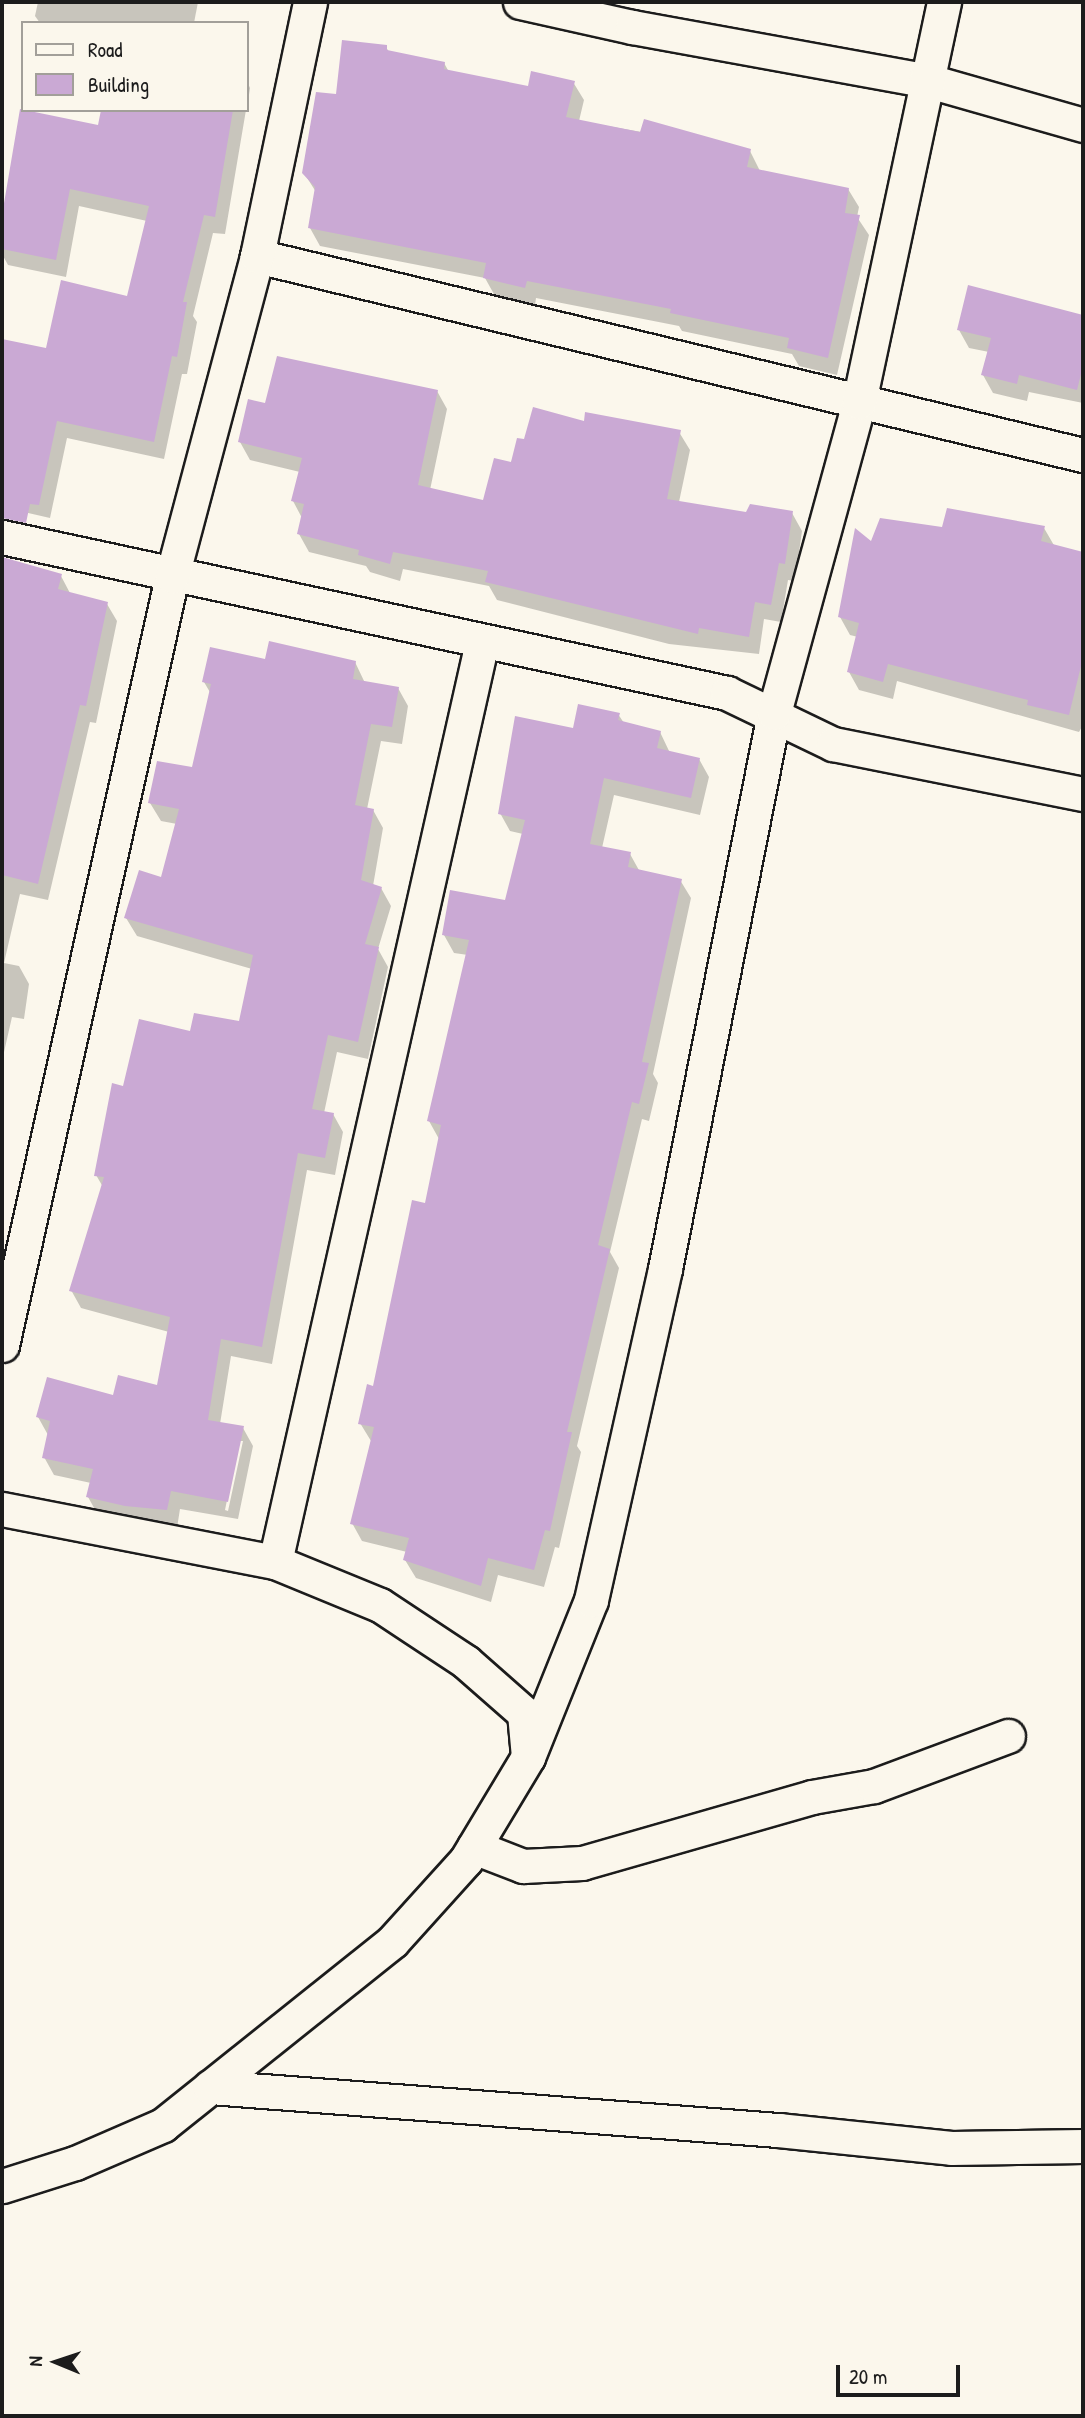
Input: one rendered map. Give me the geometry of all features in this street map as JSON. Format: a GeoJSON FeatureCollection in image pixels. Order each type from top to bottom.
{"type":"FeatureCollection","features":[{"type":"Feature","properties":{"kind":"street"},"geometry":{"type":"LineString","coordinates":[[2,1345],[172,576],[257,256],[310,2]]}},
{"type":"Feature","properties":{"kind":"street"},"geometry":{"type":"LineString","coordinates":[[520,2],[635,15],[925,80],[1083,125]]}},
{"type":"Feature","properties":{"kind":"street"},"geometry":{"type":"LineString","coordinates":[[2,2186],[75,2163],[163,2124],[392,1942],[474,1847],[528,1757],[591,1600],[665,1269],[774,713],[859,402],[925,80],[944,2]]}},
{"type":"Feature","properties":{"kind":"street"},"geometry":{"type":"LineString","coordinates":[[257,256],[1083,454]]}},
{"type":"Feature","properties":{"kind":"street"},"geometry":{"type":"LineString","coordinates":[[2,537],[172,576],[727,693],[774,713],[833,744],[1083,794]]}},
{"type":"Feature","properties":{"kind":"street"},"geometry":{"type":"LineString","coordinates":[[275,1562],[482,642]]}},
{"type":"Feature","properties":{"kind":"street"},"geometry":{"type":"LineString","coordinates":[[2,1509],[275,1562],[380,1605],[466,1661],[524,1713],[528,1757]]}},
{"type":"Feature","properties":{"kind":"street"},"geometry":{"type":"LineString","coordinates":[[474,1847],[523,1866],[582,1863],[812,1797],[874,1786],[1008,1736]]}},
{"type":"Feature","properties":{"kind":"street"},"geometry":{"type":"LineString","coordinates":[[210,2087],[778,2130],[951,2148],[1083,2146]]}},
{"type":"Feature","properties":{"kind":"building"},"geometry":{"type":"Polygon","coordinates":[[[342,40],[387,45],[387,50],[445,62],[444,69],[528,86],[531,71],[575,81],[566,117],[640,132],[644,119],[751,149],[747,167],[849,188],[845,213],[860,215],[828,358],[787,348],[789,338],[670,313],[671,309],[527,281],[525,288],[483,278],[486,263],[308,228],[315,187],[302,173],[316,92],[336,94],[342,40]]]}},
{"type":"Feature","properties":{"kind":"building"},"geometry":{"type":"Polygon","coordinates":[[[20,109],[21,112],[35,112],[98,125],[101,112],[233,112],[215,217],[204,215],[183,302],[187,302],[177,357],[172,356],[154,442],[57,421],[39,505],[30,504],[26,523],[2,518],[2,339],[46,348],[61,280],[127,296],[149,206],[70,189],[56,260],[2,249],[2,215],[20,109]]]}},
{"type":"Feature","properties":{"kind":"building"},"geometry":{"type":"Polygon","coordinates":[[[968,285],[1083,315],[1083,366],[1077,390],[1019,375],[1017,384],[981,375],[991,338],[957,330],[968,285]]]}},
{"type":"Feature","properties":{"kind":"building"},"geometry":{"type":"Polygon","coordinates":[[[277,356],[438,390],[418,485],[483,500],[494,458],[511,462],[517,438],[524,439],[533,407],[584,421],[585,412],[681,430],[667,499],[746,512],[750,504],[793,511],[785,564],[779,563],[771,605],[755,602],[749,637],[699,628],[698,634],[485,582],[488,571],[393,552],[390,564],[358,555],[359,550],[297,534],[304,504],[291,501],[302,458],[238,442],[248,399],[265,403],[277,356]]]}},
{"type":"Feature","properties":{"kind":"building"},"geometry":{"type":"Polygon","coordinates":[[[947,508],[1045,526],[1041,541],[1083,552],[1083,658],[1069,715],[1027,705],[1028,700],[888,664],[883,682],[847,672],[859,623],[838,617],[855,528],[871,541],[880,518],[942,527],[947,508]]]}},
{"type":"Feature","properties":{"kind":"building"},"geometry":{"type":"Polygon","coordinates":[[[2,557],[62,574],[58,589],[108,602],[86,706],[80,705],[38,884],[2,875],[2,557]]]}},
{"type":"Feature","properties":{"kind":"building"},"geometry":{"type":"Polygon","coordinates":[[[269,641],[356,661],[353,679],[399,687],[392,727],[371,724],[355,805],[374,809],[361,880],[382,887],[365,944],[379,947],[358,1042],[328,1035],[312,1109],[334,1113],[325,1158],[298,1153],[262,1347],[221,1339],[208,1420],[244,1426],[228,1502],[171,1491],[167,1510],[125,1506],[86,1497],[93,1469],[42,1458],[50,1421],[36,1417],[47,1377],[113,1395],[118,1375],[157,1385],[170,1317],[69,1291],[104,1177],[94,1176],[112,1083],[123,1086],[139,1019],[190,1031],[194,1013],[239,1021],[253,955],[124,918],[139,870],[161,877],[179,809],[148,803],[157,761],[192,767],[211,684],[202,682],[210,647],[265,659],[269,641]]]}},
{"type":"Feature","properties":{"kind":"building"},"geometry":{"type":"Polygon","coordinates":[[[578,704],[620,713],[618,720],[661,731],[657,748],[700,758],[691,798],[604,778],[590,844],[631,852],[628,867],[682,879],[642,1062],[649,1063],[639,1104],[632,1102],[598,1245],[610,1249],[567,1432],[572,1432],[550,1531],[545,1530],[534,1570],[488,1558],[481,1586],[403,1560],[409,1538],[350,1524],[374,1427],[358,1424],[367,1384],[373,1386],[412,1200],[425,1203],[441,1125],[427,1121],[469,940],[442,935],[450,890],[505,900],[525,820],[498,814],[515,716],[573,728],[578,704]]]}}]}
